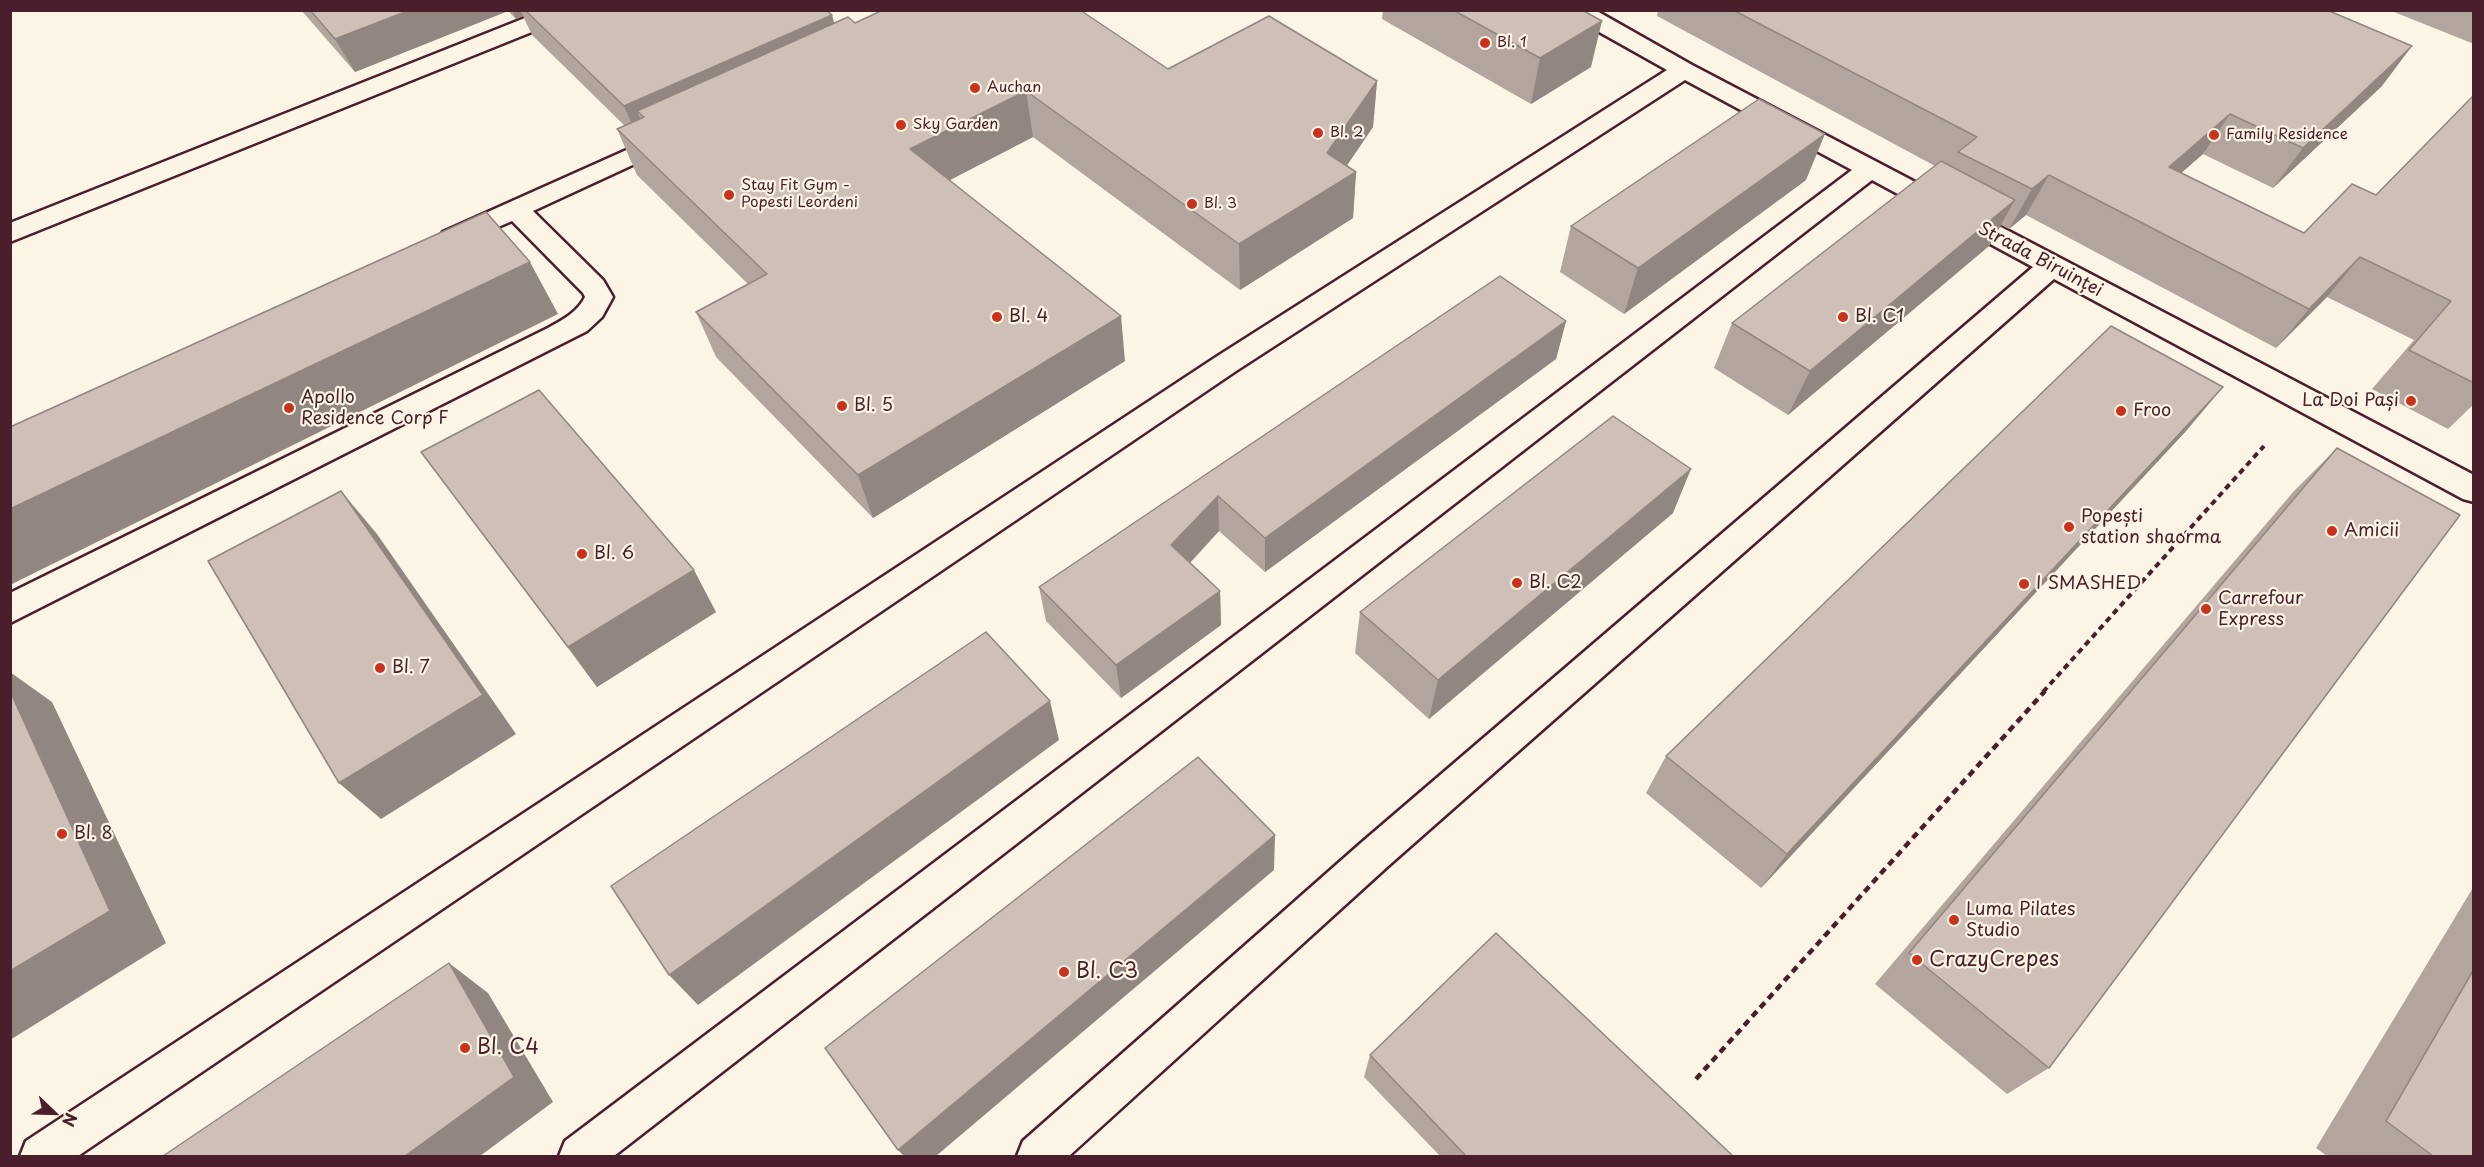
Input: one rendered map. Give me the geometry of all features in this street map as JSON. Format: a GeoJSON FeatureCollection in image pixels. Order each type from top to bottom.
{"type":"FeatureCollection","features":[{"type":"Feature","properties":{"kind":"street"},"geometry":{"type":"LineString","coordinates":[[10,233],[566,10]]}},
{"type":"Feature","properties":{"kind":"street","name":"Strada Biruinței"},"geometry":{"type":"LineString","coordinates":[[1577,10],[1683,70],[2474,490]]}},
{"type":"Feature","properties":{"kind":"street"},"geometry":{"type":"LineString","coordinates":[[41,1156],[1226,364],[1683,70]]}},
{"type":"Feature","properties":{"kind":"street"},"geometry":{"type":"LineString","coordinates":[[430,248],[689,129]]}},
{"type":"Feature","properties":{"kind":"street"},"geometry":{"type":"LineString","coordinates":[[580,1156],[1870,169]]}},
{"type":"Feature","properties":{"kind":"street"},"geometry":{"type":"LineString","coordinates":[[10,609],[558,335],[588,317],[599,297],[593,287],[516,209]]}},
{"type":"Feature","properties":{"kind":"street"},"geometry":{"type":"LineString","coordinates":[[1038,1156],[1374,855],[2052,266]]}},
{"type":"Feature","properties":{"kind":"path"},"geometry":{"type":"LineString","coordinates":[[1696,1079],[2264,446]]}},
{"type":"Feature","properties":{"kind":"building"},"geometry":{"type":"Polygon","coordinates":[[[310,10],[410,10],[335,39],[310,10]]]}},
{"type":"Feature","properties":{"kind":"building"},"geometry":{"type":"Polygon","coordinates":[[[525,10],[826,10],[832,15],[624,106],[525,10]]]}},
{"type":"Feature","properties":{"kind":"building"},"geometry":{"type":"Polygon","coordinates":[[[883,10],[1080,10],[1168,69],[1269,16],[1377,81],[1327,153],[1356,172],[1239,244],[1026,91],[910,149],[1121,316],[858,475],[696,312],[767,274],[617,129],[644,117],[637,111],[848,17],[855,23],[883,10]]]}},
{"type":"Feature","properties":{"kind":"building"},"geometry":{"type":"Polygon","coordinates":[[[1453,10],[1582,10],[1602,21],[1540,58],[1453,10]]]}},
{"type":"Feature","properties":{"kind":"building"},"geometry":{"type":"Polygon","coordinates":[[[1733,10],[2327,10],[2412,46],[2303,148],[2230,114],[2169,167],[2304,233],[2352,184],[2376,195],[2474,95],[2474,383],[2409,350],[2451,301],[2360,257],[2309,309],[2049,175],[2032,189],[1958,152],[1977,137],[1733,10]]]}},
{"type":"Feature","properties":{"kind":"building"},"geometry":{"type":"Polygon","coordinates":[[[1759,99],[1825,134],[1638,268],[1571,226],[1759,99]]]}},
{"type":"Feature","properties":{"kind":"building"},"geometry":{"type":"Polygon","coordinates":[[[1941,161],[2015,200],[1810,371],[1732,323],[1941,161]]]}},
{"type":"Feature","properties":{"kind":"building"},"geometry":{"type":"Polygon","coordinates":[[[486,212],[530,262],[10,509],[10,427],[486,212]]]}},
{"type":"Feature","properties":{"kind":"building"},"geometry":{"type":"Polygon","coordinates":[[[1500,276],[1566,321],[1265,538],[1218,496],[1171,545],[1220,591],[1116,665],[1039,587],[1500,276]]]}},
{"type":"Feature","properties":{"kind":"building"},"geometry":{"type":"Polygon","coordinates":[[[2111,326],[2223,387],[1787,854],[1666,756],[2111,326]]]}},
{"type":"Feature","properties":{"kind":"building","name":"Bl. 6"},"geometry":{"type":"Polygon","coordinates":[[[539,390],[694,570],[568,647],[421,452],[539,390]]]}},
{"type":"Feature","properties":{"kind":"building","name":"Bl. C2"},"geometry":{"type":"Polygon","coordinates":[[[1613,416],[1691,469],[1438,680],[1360,612],[1613,416]]]}},
{"type":"Feature","properties":{"kind":"building"},"geometry":{"type":"Polygon","coordinates":[[[2337,448],[2460,515],[2049,1068],[1909,953],[2337,448]]]}},
{"type":"Feature","properties":{"kind":"building","name":"Bl. 7"},"geometry":{"type":"Polygon","coordinates":[[[341,491],[483,695],[339,783],[208,561],[341,491]]]}},
{"type":"Feature","properties":{"kind":"building"},"geometry":{"type":"Polygon","coordinates":[[[986,632],[1050,701],[669,975],[611,886],[986,632]]]}},
{"type":"Feature","properties":{"kind":"building"},"geometry":{"type":"Polygon","coordinates":[[[10,691],[110,911],[10,971],[10,691]]]}},
{"type":"Feature","properties":{"kind":"building","name":"Bl. C3"},"geometry":{"type":"Polygon","coordinates":[[[1198,757],[1275,835],[898,1150],[825,1048],[1198,757]]]}},
{"type":"Feature","properties":{"kind":"building"},"geometry":{"type":"Polygon","coordinates":[[[1496,933],[1733,1156],[1466,1156],[1370,1055],[1496,933]]]}},
{"type":"Feature","properties":{"kind":"building"},"geometry":{"type":"Polygon","coordinates":[[[449,963],[514,1077],[405,1156],[163,1156],[449,963]]]}},
{"type":"Feature","properties":{"kind":"building"},"geometry":{"type":"Polygon","coordinates":[[[2474,969],[2474,1156],[2433,1156],[2386,1121],[2474,969]]]}},
{"type":"Feature","properties":{"kind":"place","name":"Bl. 1"},"geometry":{"type":"Point","coordinates":[1485,43]}},
{"type":"Feature","properties":{"kind":"place","name":"Auchan"},"geometry":{"type":"Point","coordinates":[975,88]}},
{"type":"Feature","properties":{"kind":"place","name":"Sky Garden"},"geometry":{"type":"Point","coordinates":[901,125]}},
{"type":"Feature","properties":{"kind":"place","name":"Bl. 2"},"geometry":{"type":"Point","coordinates":[1318,133]}},
{"type":"Feature","properties":{"kind":"place","name":"Family Residence"},"geometry":{"type":"Point","coordinates":[2214,135]}},
{"type":"Feature","properties":{"kind":"place","name":"Stay Fit Gym - Popesti Leordeni"},"geometry":{"type":"Point","coordinates":[729,195]}},
{"type":"Feature","properties":{"kind":"place","name":"Bl. 3"},"geometry":{"type":"Point","coordinates":[1192,204]}},
{"type":"Feature","properties":{"kind":"place","name":"Bl. 4"},"geometry":{"type":"Point","coordinates":[997,317]}},
{"type":"Feature","properties":{"kind":"place","name":"Bl. C1"},"geometry":{"type":"Point","coordinates":[1843,317]}},
{"type":"Feature","properties":{"kind":"place","name":"La Doi Pași"},"geometry":{"type":"Point","coordinates":[2411,401]}},
{"type":"Feature","properties":{"kind":"place","name":"Bl. 5"},"geometry":{"type":"Point","coordinates":[842,406]}},
{"type":"Feature","properties":{"kind":"place","name":"Apollo Residence Corp F"},"geometry":{"type":"Point","coordinates":[289,408]}},
{"type":"Feature","properties":{"kind":"place","name":"Froo"},"geometry":{"type":"Point","coordinates":[2121,411]}},
{"type":"Feature","properties":{"kind":"place","name":"Popești station shaorma"},"geometry":{"type":"Point","coordinates":[2069,527]}},
{"type":"Feature","properties":{"kind":"place","name":"Amicii"},"geometry":{"type":"Point","coordinates":[2332,531]}},
{"type":"Feature","properties":{"kind":"place","name":"Bl. 6"},"geometry":{"type":"Point","coordinates":[582,554]}},
{"type":"Feature","properties":{"kind":"place","name":"Bl. C2"},"geometry":{"type":"Point","coordinates":[1517,583]}},
{"type":"Feature","properties":{"kind":"place","name":"I SMASHED"},"geometry":{"type":"Point","coordinates":[2024,584]}},
{"type":"Feature","properties":{"kind":"place","name":"Carrefour Express"},"geometry":{"type":"Point","coordinates":[2206,609]}},
{"type":"Feature","properties":{"kind":"place","name":"Bl. 7"},"geometry":{"type":"Point","coordinates":[380,668]}},
{"type":"Feature","properties":{"kind":"place","name":"Bl. 8"},"geometry":{"type":"Point","coordinates":[62,834]}},
{"type":"Feature","properties":{"kind":"place","name":"Luma Pilates Studio"},"geometry":{"type":"Point","coordinates":[1954,920]}},
{"type":"Feature","properties":{"kind":"place","name":"CrazyCrepes"},"geometry":{"type":"Point","coordinates":[1917,960]}},
{"type":"Feature","properties":{"kind":"place","name":"Bl. C3"},"geometry":{"type":"Point","coordinates":[1064,972]}},
{"type":"Feature","properties":{"kind":"place","name":"Bl. C4"},"geometry":{"type":"Point","coordinates":[465,1048]}}]}
